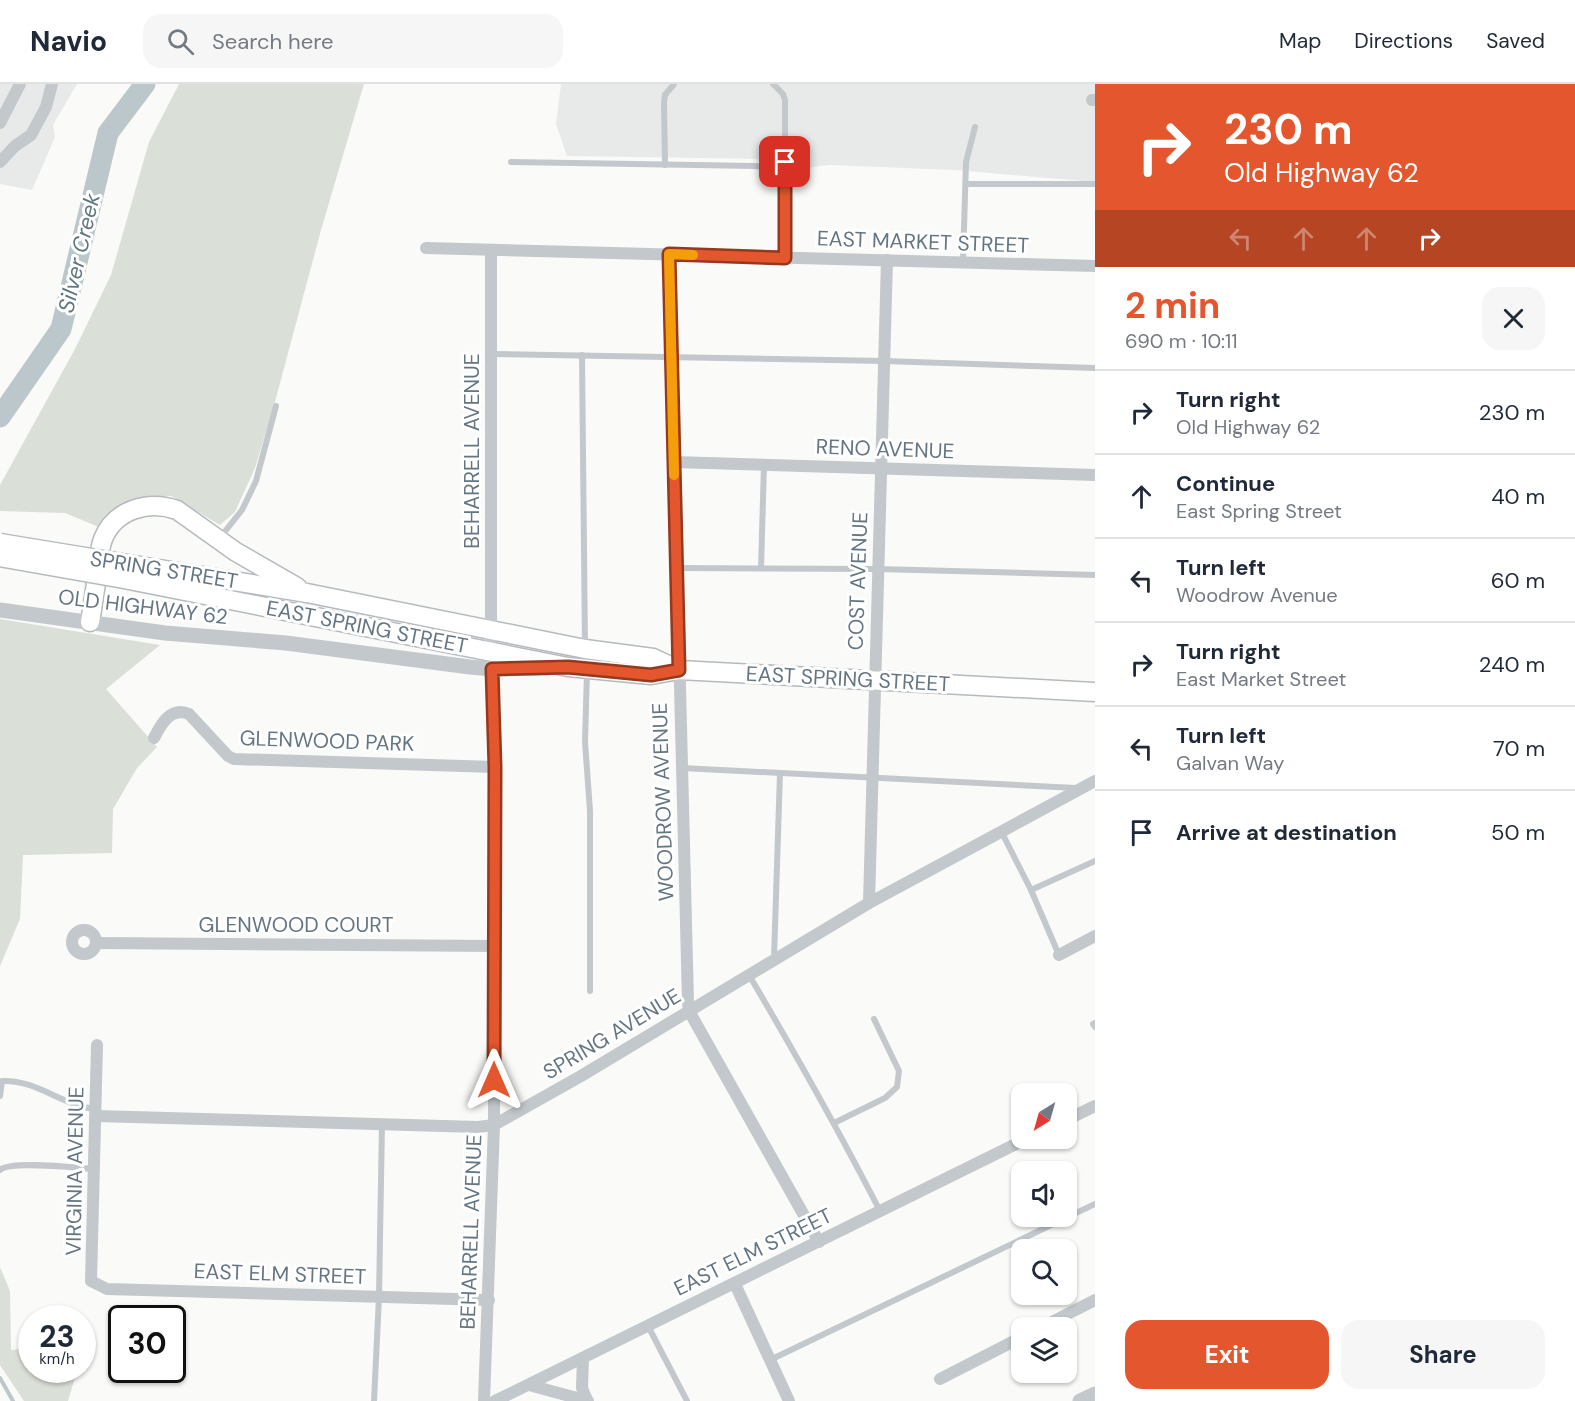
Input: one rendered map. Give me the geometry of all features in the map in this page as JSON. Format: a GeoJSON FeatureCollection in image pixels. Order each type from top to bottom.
{"type":"FeatureCollection","features":[{"type":"Feature","properties":{"kind":"main road"},"geometry":{"type":"LineString","coordinates":[[90,622],[103,539],[124,514],[144,506],[167,507],[187,516],[266,570],[307,593]]}},
{"type":"Feature","properties":{"kind":"main road","name":"SPRING STREET"},"geometry":{"type":"LineString","coordinates":[[0,543],[123,571],[307,593],[585,649],[653,658],[679,670]]}},
{"type":"Feature","properties":{"kind":"main road","name":"EAST SPRING STREET"},"geometry":{"type":"LineString","coordinates":[[0,557],[123,571],[490,660],[651,675],[679,670],[1095,692]]}},
{"type":"Feature","properties":{"kind":"street"},"geometry":{"type":"LineString","coordinates":[[0,123],[20,84]]}},
{"type":"Feature","properties":{"kind":"street"},"geometry":{"type":"LineString","coordinates":[[0,162],[15,146],[31,135],[46,107],[52,84]]}},
{"type":"Feature","properties":{"kind":"street","name":"EAST MARKET STREET"},"geometry":{"type":"LineString","coordinates":[[426,248],[1095,266]]}},
{"type":"Feature","properties":{"kind":"street","name":"BEHARRELL AVENUE"},"geometry":{"type":"LineString","coordinates":[[484,1401],[494,1125],[495,767],[490,660],[491,250]]}},
{"type":"Feature","properties":{"kind":"street","name":"WOODROW AVENUE"},"geometry":{"type":"LineString","coordinates":[[669,254],[689,1011],[819,1242]]}},
{"type":"Feature","properties":{"kind":"street","name":"COST AVENUE"},"geometry":{"type":"LineString","coordinates":[[869,903],[887,261]]}},
{"type":"Feature","properties":{"kind":"street","name":"RENO AVENUE"},"geometry":{"type":"LineString","coordinates":[[674,462],[1095,475]]}},
{"type":"Feature","properties":{"kind":"street","name":"OLD HIGHWAY 62"},"geometry":{"type":"LineString","coordinates":[[0,610],[165,633],[490,660]]}},
{"type":"Feature","properties":{"kind":"street","name":"GLENWOOD PARK"},"geometry":{"type":"LineString","coordinates":[[154,738],[166,719],[182,711],[189,714],[228,756],[234,759],[495,767]]}},
{"type":"Feature","properties":{"kind":"street","name":"SPRING AVENUE"},"geometry":{"type":"LineString","coordinates":[[96,1112],[478,1127],[494,1125],[869,903],[1095,781]]}},
{"type":"Feature","properties":{"kind":"street"},"geometry":{"type":"LineString","coordinates":[[1059,955],[1095,936]]}},
{"type":"Feature","properties":{"kind":"street","name":"GLENWOOD COURT"},"geometry":{"type":"LineString","coordinates":[[96,943],[495,946]]}},
{"type":"Feature","properties":{"kind":"street","name":"VIRGINIA AVENUE"},"geometry":{"type":"LineString","coordinates":[[97,1045],[91,1281],[107,1288]]}},
{"type":"Feature","properties":{"kind":"street"},"geometry":{"type":"LineString","coordinates":[[1077,1115],[1095,1106]]}},
{"type":"Feature","properties":{"kind":"street","name":"EAST ELM STREET"},"geometry":{"type":"LineString","coordinates":[[495,1401],[1011,1146]]}},
{"type":"Feature","properties":{"kind":"street"},"geometry":{"type":"LineString","coordinates":[[735,1284],[789,1401]]}},
{"type":"Feature","properties":{"kind":"street","name":"EAST ELM STREET"},"geometry":{"type":"LineString","coordinates":[[107,1288],[489,1300]]}},
{"type":"Feature","properties":{"kind":"street"},"geometry":{"type":"LineString","coordinates":[[1062,1317],[1095,1300]]}},
{"type":"Feature","properties":{"kind":"street"},"geometry":{"type":"LineString","coordinates":[[940,1379],[1011,1343]]}},
{"type":"Feature","properties":{"kind":"street"},"geometry":{"type":"LineString","coordinates":[[583,1358],[582,1388],[587,1401]]}},
{"type":"Feature","properties":{"kind":"street"},"geometry":{"type":"LineString","coordinates":[[529,1385],[569,1398],[587,1401]]}},
{"type":"Feature","properties":{"kind":"street"},"geometry":{"type":"LineString","coordinates":[[1080,1401],[1095,1394]]}},
{"type":"Feature","properties":{"kind":"lane"},"geometry":{"type":"LineString","coordinates":[[665,165],[663,102],[665,94],[674,84]]}},
{"type":"Feature","properties":{"kind":"lane"},"geometry":{"type":"LineString","coordinates":[[773,84],[783,94],[785,100],[785,258]]}},
{"type":"Feature","properties":{"kind":"lane"},"geometry":{"type":"LineString","coordinates":[[963,262],[966,162],[975,127]]}},
{"type":"Feature","properties":{"kind":"lane"},"geometry":{"type":"LineString","coordinates":[[511,162],[765,168],[780,174],[785,183]]}},
{"type":"Feature","properties":{"kind":"lane"},"geometry":{"type":"LineString","coordinates":[[966,184],[1095,184]]}},
{"type":"Feature","properties":{"kind":"lane"},"geometry":{"type":"LineString","coordinates":[[491,354],[672,356],[1095,368]]}},
{"type":"Feature","properties":{"kind":"lane"},"geometry":{"type":"LineString","coordinates":[[582,355],[585,649]]}},
{"type":"Feature","properties":{"kind":"lane"},"geometry":{"type":"LineString","coordinates":[[219,539],[242,510],[256,481],[276,406]]}},
{"type":"Feature","properties":{"kind":"lane"},"geometry":{"type":"LineString","coordinates":[[761,568],[764,465]]}},
{"type":"Feature","properties":{"kind":"lane"},"geometry":{"type":"LineString","coordinates":[[677,568],[878,569],[1095,575]]}},
{"type":"Feature","properties":{"kind":"lane"},"geometry":{"type":"LineString","coordinates":[[587,670],[585,742],[590,811],[590,991]]}},
{"type":"Feature","properties":{"kind":"lane"},"geometry":{"type":"LineString","coordinates":[[682,768],[1081,789]]}},
{"type":"Feature","properties":{"kind":"lane"},"geometry":{"type":"LineString","coordinates":[[774,960],[780,773]]}},
{"type":"Feature","properties":{"kind":"lane"},"geometry":{"type":"LineString","coordinates":[[1001,831],[1031,890],[1059,955]]}},
{"type":"Feature","properties":{"kind":"lane"},"geometry":{"type":"LineString","coordinates":[[1031,890],[1095,861]]}},
{"type":"Feature","properties":{"kind":"lane"},"geometry":{"type":"LineString","coordinates":[[749,975],[787,1038],[881,1211]]}},
{"type":"Feature","properties":{"kind":"lane"},"geometry":{"type":"LineString","coordinates":[[834,1123],[885,1098],[897,1088],[899,1071],[874,1019]]}},
{"type":"Feature","properties":{"kind":"lane"},"geometry":{"type":"LineString","coordinates":[[0,1096],[2,1081],[12,1081],[30,1085],[66,1102],[96,1112]]}},
{"type":"Feature","properties":{"kind":"lane"},"geometry":{"type":"LineString","coordinates":[[374,1401],[382,1123]]}},
{"type":"Feature","properties":{"kind":"lane"},"geometry":{"type":"LineString","coordinates":[[0,1170],[4,1166],[27,1165],[94,1169]]}},
{"type":"Feature","properties":{"kind":"lane"},"geometry":{"type":"LineString","coordinates":[[770,1360],[1095,1204]]}},
{"type":"Feature","properties":{"kind":"lane"},"geometry":{"type":"LineString","coordinates":[[648,1326],[687,1401]]}},
{"type":"Feature","properties":{"kind":"shaded area"},"geometry":{"type":"Polygon","coordinates":[[[0,84],[77,84],[53,125],[55,137],[32,190],[0,184],[0,84]]]}},
{"type":"Feature","properties":{"kind":"shaded area"},"geometry":{"type":"Polygon","coordinates":[[[179,84],[364,84],[255,468],[235,512],[220,525],[171,496],[128,501],[99,527],[65,513],[0,511],[0,485],[75,349],[111,275],[149,142],[179,84]]]}},
{"type":"Feature","properties":{"kind":"shaded area"},"geometry":{"type":"Polygon","coordinates":[[[561,84],[1095,84],[1095,182],[955,170],[829,165],[789,170],[765,159],[567,156],[556,124],[561,84]]]}},
{"type":"Feature","properties":{"kind":"shaded area"},"geometry":{"type":"Polygon","coordinates":[[[0,619],[160,645],[106,689],[157,747],[137,768],[113,809],[112,853],[23,855],[20,919],[0,966],[0,619]]]}},
{"type":"Feature","properties":{"kind":"shaded area"},"geometry":{"type":"Polygon","coordinates":[[[0,1267],[10,1291],[11,1350],[18,1349],[18,1383],[73,1383],[68,1401],[24,1401],[0,1365],[0,1267]]]}},
{"type":"Feature","properties":{"kind":"waterway","name":"Silver Creek"},"geometry":{"type":"LineString","coordinates":[[0,417],[61,329],[108,133],[145,84]]}},
{"type":"Feature","properties":{"kind":"waterway"},"geometry":{"type":"LineString","coordinates":[[0,1378],[13,1401]]}},
{"type":"Feature","properties":{"kind":"slow traffic"},"geometry":{"type":"LineString","coordinates":[[674,475],[669,254],[693,255]]}},
{"type":"Feature","properties":{"kind":"route"},"geometry":{"type":"LineString","coordinates":[[494,1080],[495,767],[492,669],[568,667],[651,675],[679,670],[669,254],[785,258],[785,162]]}}]}
